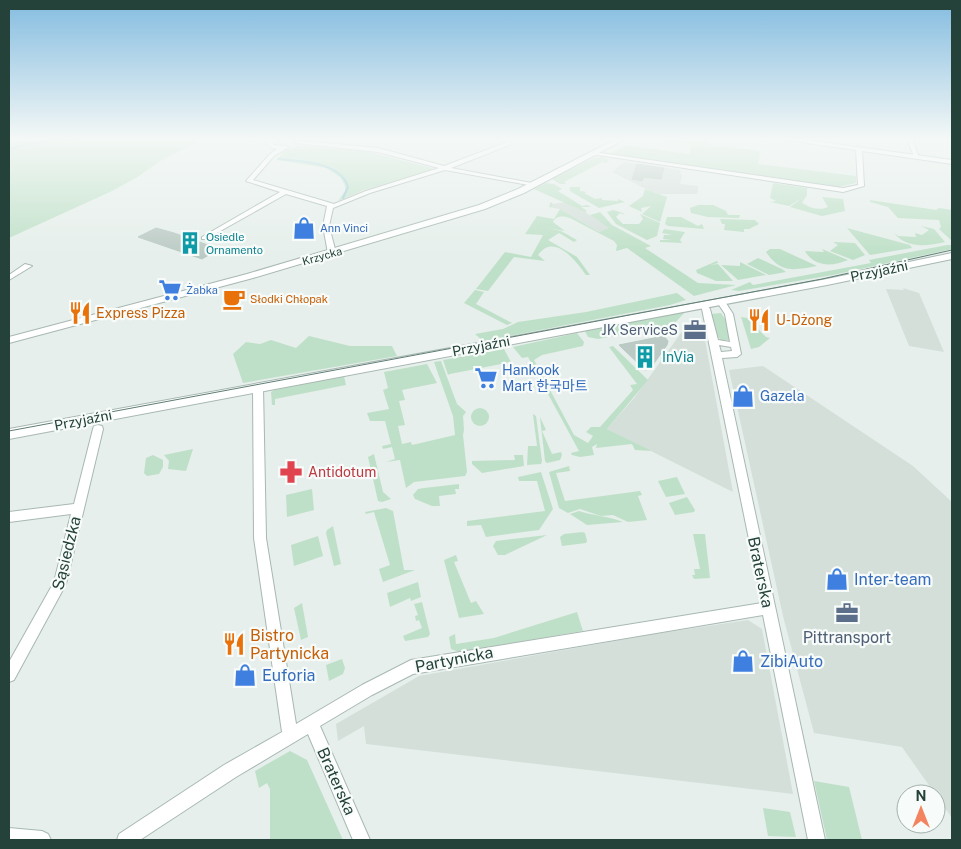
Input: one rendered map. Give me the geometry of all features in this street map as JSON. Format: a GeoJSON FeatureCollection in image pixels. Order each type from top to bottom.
{"type":"FeatureCollection","features":[{"type":"Feature","properties":{"kind":"street"},"geometry":{"type":"LineString","coordinates":[[252,178],[249,181],[330,206],[342,204],[368,192],[414,178]]}},
{"type":"Feature","properties":{"kind":"street"},"geometry":{"type":"LineString","coordinates":[[498,178],[534,184]]}},
{"type":"Feature","properties":{"kind":"street","name":"Krzycka"},"geometry":{"type":"LineString","coordinates":[[9,340],[332,253],[482,207],[547,178]]}},
{"type":"Feature","properties":{"kind":"street"},"geometry":{"type":"LineString","coordinates":[[757,178],[843,190],[861,186],[861,178]]}},
{"type":"Feature","properties":{"kind":"street"},"geometry":{"type":"LineString","coordinates":[[204,238],[286,192]]}},
{"type":"Feature","properties":{"kind":"street"},"geometry":{"type":"LineString","coordinates":[[330,206],[326,226],[332,253]]}},
{"type":"Feature","properties":{"kind":"street","name":"Przyjaźni"},"geometry":{"type":"LineString","coordinates":[[9,434],[721,302],[952,256]]}},
{"type":"Feature","properties":{"kind":"street"},"geometry":{"type":"LineString","coordinates":[[9,278],[28,266]]}},
{"type":"Feature","properties":{"kind":"street"},"geometry":{"type":"LineString","coordinates":[[715,349],[736,350],[728,314],[721,302]]}},
{"type":"Feature","properties":{"kind":"street","name":"Braterska"},"geometry":{"type":"LineString","coordinates":[[702,305],[706,308],[715,349],[817,840]]}},
{"type":"Feature","properties":{"kind":"street"},"geometry":{"type":"LineString","coordinates":[[258,387],[260,538],[290,736]]}},
{"type":"Feature","properties":{"kind":"street","name":"Sąsiedzka"},"geometry":{"type":"LineString","coordinates":[[9,675],[60,584],[98,428]]}},
{"type":"Feature","properties":{"kind":"street","name":"Sąsiedzka"},"geometry":{"type":"LineString","coordinates":[[9,517],[77,508]]}},
{"type":"Feature","properties":{"kind":"street","name":"Partynicka"},"geometry":{"type":"LineString","coordinates":[[125,840],[230,771],[410,667],[603,634],[763,609],[769,610]]}},
{"type":"Feature","properties":{"kind":"street","name":"Braterska"},"geometry":{"type":"LineString","coordinates":[[312,723],[362,840]]}},
{"type":"Feature","properties":{"kind":"street"},"geometry":{"type":"LineString","coordinates":[[9,836],[42,840]]}},
{"type":"Feature","properties":{"kind":"shaded area"},"geometry":{"type":"Polygon","coordinates":[[[623,178],[682,178],[680,184],[698,186],[698,192],[696,194],[659,194],[623,178]]]}},
{"type":"Feature","properties":{"kind":"shaded area"},"geometry":{"type":"Polygon","coordinates":[[[565,202],[610,228],[599,232],[560,209],[551,207],[553,204],[565,202]]]}},
{"type":"Feature","properties":{"kind":"shaded area"},"geometry":{"type":"Polygon","coordinates":[[[903,288],[919,293],[944,352],[909,346],[886,289],[904,290],[903,288]]]}},
{"type":"Feature","properties":{"kind":"shaded area"},"geometry":{"type":"Polygon","coordinates":[[[691,319],[702,331],[705,340],[733,492],[607,429],[635,397],[691,319]]]}},
{"type":"Feature","properties":{"kind":"shaded area"},"geometry":{"type":"Polygon","coordinates":[[[763,366],[913,466],[952,502],[952,818],[946,809],[946,784],[928,784],[902,747],[814,733],[783,616],[729,370],[763,366]]]}},
{"type":"Feature","properties":{"kind":"shaded area"},"geometry":{"type":"Polygon","coordinates":[[[748,620],[762,629],[793,794],[366,744],[364,726],[338,741],[336,724],[419,676],[654,634],[748,620]]]}},
{"type":"Feature","properties":{"kind":"green space"},"geometry":{"type":"Polygon","coordinates":[[[9,178],[136,178],[112,191],[9,238],[9,178]]]}},
{"type":"Feature","properties":{"kind":"green space"},"geometry":{"type":"Polygon","coordinates":[[[341,178],[408,178],[364,190],[338,201],[345,191],[341,178]]]}},
{"type":"Feature","properties":{"kind":"green space"},"geometry":{"type":"Polygon","coordinates":[[[572,178],[564,182],[566,184],[560,184],[552,179],[572,178]]]}},
{"type":"Feature","properties":{"kind":"green space"},"geometry":{"type":"Polygon","coordinates":[[[765,178],[856,178],[856,183],[833,188],[765,178]]]}},
{"type":"Feature","properties":{"kind":"green space"},"geometry":{"type":"Polygon","coordinates":[[[546,183],[554,184],[562,189],[558,191],[582,206],[587,205],[591,207],[581,207],[587,211],[585,212],[534,189],[546,183]]]}},
{"type":"Feature","properties":{"kind":"green space"},"geometry":{"type":"Polygon","coordinates":[[[773,183],[807,188],[807,195],[802,203],[815,208],[828,207],[822,197],[843,199],[845,211],[822,216],[790,207],[802,198],[789,206],[770,202],[776,201],[770,198],[773,183]]]}},
{"type":"Feature","properties":{"kind":"green space"},"geometry":{"type":"Polygon","coordinates":[[[570,187],[580,187],[580,191],[587,192],[584,193],[595,199],[602,198],[602,200],[618,201],[618,199],[625,202],[599,208],[570,191],[570,187]]]}},
{"type":"Feature","properties":{"kind":"green space"},"geometry":{"type":"Polygon","coordinates":[[[645,189],[667,197],[660,222],[642,214],[651,206],[641,208],[642,212],[629,206],[643,196],[645,189]]]}},
{"type":"Feature","properties":{"kind":"green space"},"geometry":{"type":"Polygon","coordinates":[[[870,200],[936,210],[939,208],[952,210],[952,241],[939,229],[941,227],[939,220],[898,218],[888,207],[870,202],[870,200]]]}},
{"type":"Feature","properties":{"kind":"green space"},"geometry":{"type":"Polygon","coordinates":[[[698,205],[713,205],[726,211],[728,215],[740,215],[739,218],[708,217],[691,213],[690,208],[698,205]]]}},
{"type":"Feature","properties":{"kind":"green space"},"geometry":{"type":"Polygon","coordinates":[[[560,209],[599,232],[609,228],[590,215],[600,212],[612,225],[651,246],[645,248],[698,283],[736,285],[694,296],[627,248],[616,251],[617,245],[614,241],[570,218],[558,217],[553,222],[565,231],[548,228],[561,231],[577,240],[574,242],[559,233],[548,240],[577,257],[590,275],[586,275],[571,256],[551,246],[544,249],[538,255],[545,261],[514,257],[488,291],[476,289],[505,252],[531,257],[543,235],[525,234],[537,216],[554,219],[560,209]]]}},
{"type":"Feature","properties":{"kind":"green space"},"geometry":{"type":"Polygon","coordinates":[[[613,210],[625,215],[620,213],[616,217],[623,224],[639,224],[643,219],[640,214],[660,223],[657,236],[647,240],[616,224],[607,212],[613,210]]]}},
{"type":"Feature","properties":{"kind":"green space"},"geometry":{"type":"Polygon","coordinates":[[[667,217],[681,217],[698,226],[702,224],[704,229],[668,226],[665,224],[667,217]]]}},
{"type":"Feature","properties":{"kind":"green space"},"geometry":{"type":"Polygon","coordinates":[[[720,219],[755,220],[759,224],[749,229],[744,229],[744,232],[724,230],[725,224],[722,224],[720,219]]]}},
{"type":"Feature","properties":{"kind":"green space"},"geometry":{"type":"Polygon","coordinates":[[[921,226],[934,229],[945,242],[931,245],[911,244],[905,242],[894,233],[898,236],[916,237],[915,233],[922,235],[929,230],[921,226]]]}},
{"type":"Feature","properties":{"kind":"green space"},"geometry":{"type":"Polygon","coordinates":[[[847,228],[910,245],[912,248],[870,255],[847,228]]]}},
{"type":"Feature","properties":{"kind":"green space"},"geometry":{"type":"Polygon","coordinates":[[[664,229],[685,232],[680,240],[682,243],[660,242],[660,240],[672,240],[663,239],[664,235],[672,235],[662,233],[664,229]]]}},
{"type":"Feature","properties":{"kind":"green space"},"geometry":{"type":"Polygon","coordinates":[[[833,242],[855,243],[865,255],[853,260],[830,251],[838,245],[833,242]]]}},
{"type":"Feature","properties":{"kind":"green space"},"geometry":{"type":"Polygon","coordinates":[[[952,245],[952,249],[833,275],[739,291],[731,290],[750,282],[753,285],[871,263],[869,260],[952,245]]]}},
{"type":"Feature","properties":{"kind":"green space"},"geometry":{"type":"Polygon","coordinates":[[[770,249],[780,249],[817,266],[801,269],[783,267],[777,264],[766,252],[770,249]]]}},
{"type":"Feature","properties":{"kind":"green space"},"geometry":{"type":"Polygon","coordinates":[[[822,249],[848,260],[836,264],[818,263],[805,251],[824,252],[822,249]]]}},
{"type":"Feature","properties":{"kind":"green space"},"geometry":{"type":"Polygon","coordinates":[[[758,258],[786,272],[769,275],[747,264],[758,258]]]}},
{"type":"Feature","properties":{"kind":"green space"},"geometry":{"type":"Polygon","coordinates":[[[717,261],[718,263],[710,265],[718,264],[733,281],[716,281],[697,273],[696,270],[717,261]]]}},
{"type":"Feature","properties":{"kind":"green space"},"geometry":{"type":"Polygon","coordinates":[[[740,262],[766,275],[738,280],[721,265],[740,266],[740,262]]]}},
{"type":"Feature","properties":{"kind":"green space"},"geometry":{"type":"Polygon","coordinates":[[[475,290],[484,292],[476,304],[512,323],[507,325],[464,303],[475,290]]]}},
{"type":"Feature","properties":{"kind":"green space"},"geometry":{"type":"Polygon","coordinates":[[[677,293],[686,300],[670,305],[483,341],[475,334],[503,329],[518,322],[586,312],[677,293]]]}},
{"type":"Feature","properties":{"kind":"green space"},"geometry":{"type":"Polygon","coordinates":[[[685,312],[673,325],[598,339],[588,337],[585,331],[685,312]]]}},
{"type":"Feature","properties":{"kind":"green space"},"geometry":{"type":"Polygon","coordinates":[[[721,313],[727,322],[730,340],[721,340],[715,334],[711,314],[721,313]]]}},
{"type":"Feature","properties":{"kind":"green space"},"geometry":{"type":"Polygon","coordinates":[[[741,317],[747,318],[766,337],[770,338],[759,347],[751,349],[741,317]]]}},
{"type":"Feature","properties":{"kind":"green space"},"geometry":{"type":"Polygon","coordinates":[[[577,333],[584,342],[583,346],[542,355],[534,360],[574,435],[588,443],[593,436],[586,432],[591,427],[600,427],[633,390],[630,385],[637,384],[609,347],[613,346],[648,380],[607,429],[652,451],[635,450],[632,444],[596,448],[597,444],[592,447],[594,455],[580,457],[572,455],[571,453],[579,451],[528,357],[522,358],[513,347],[577,333]]]}},
{"type":"Feature","properties":{"kind":"green space"},"geometry":{"type":"Polygon","coordinates":[[[309,336],[350,346],[392,346],[397,356],[243,383],[233,354],[246,342],[260,344],[271,340],[296,348],[309,336]]]}},
{"type":"Feature","properties":{"kind":"green space"},"geometry":{"type":"Polygon","coordinates":[[[504,349],[511,362],[448,375],[443,360],[504,349]]]}},
{"type":"Feature","properties":{"kind":"green space"},"geometry":{"type":"Polygon","coordinates":[[[441,361],[457,404],[466,412],[463,416],[463,435],[467,472],[465,476],[414,482],[406,488],[400,460],[386,462],[395,459],[392,447],[383,449],[382,446],[391,444],[385,421],[370,421],[367,413],[389,409],[383,390],[388,388],[384,372],[427,364],[437,383],[402,390],[405,400],[399,401],[405,425],[398,426],[402,444],[411,442],[412,445],[455,435],[453,416],[434,362],[441,361]]]}},
{"type":"Feature","properties":{"kind":"green space"},"geometry":{"type":"Polygon","coordinates":[[[344,376],[346,385],[275,399],[275,405],[272,405],[271,392],[274,390],[344,376]]]}},
{"type":"Feature","properties":{"kind":"green space"},"geometry":{"type":"Polygon","coordinates":[[[480,408],[486,411],[489,417],[486,423],[480,426],[474,423],[471,417],[474,411],[480,408]]]}},
{"type":"Feature","properties":{"kind":"green space"},"geometry":{"type":"Polygon","coordinates":[[[533,414],[536,416],[542,461],[541,464],[527,465],[528,446],[537,446],[533,414]]]}},
{"type":"Feature","properties":{"kind":"green space"},"geometry":{"type":"Polygon","coordinates":[[[540,417],[546,430],[542,431],[552,454],[561,452],[560,460],[547,463],[545,461],[540,417]]]}},
{"type":"Feature","properties":{"kind":"green space"},"geometry":{"type":"Polygon","coordinates":[[[193,449],[186,471],[168,469],[169,461],[164,455],[193,449]]]}},
{"type":"Feature","properties":{"kind":"green space"},"geometry":{"type":"Polygon","coordinates":[[[374,454],[383,492],[391,499],[382,502],[378,501],[368,457],[374,454]]]}},
{"type":"Feature","properties":{"kind":"green space"},"geometry":{"type":"Polygon","coordinates":[[[153,455],[163,460],[163,467],[159,474],[147,476],[144,473],[146,458],[153,455]]]}},
{"type":"Feature","properties":{"kind":"green space"},"geometry":{"type":"Polygon","coordinates":[[[514,455],[523,455],[524,466],[482,473],[472,464],[472,461],[515,460],[514,455]]]}},
{"type":"Feature","properties":{"kind":"green space"},"geometry":{"type":"Polygon","coordinates":[[[569,466],[570,471],[556,473],[565,501],[640,491],[642,495],[638,496],[647,520],[628,522],[613,515],[601,516],[580,509],[568,513],[559,508],[549,472],[569,466]]]}},
{"type":"Feature","properties":{"kind":"green space"},"geometry":{"type":"Polygon","coordinates":[[[541,472],[553,509],[539,530],[486,537],[481,525],[467,526],[467,521],[545,511],[537,481],[519,481],[518,477],[541,472]]]}},
{"type":"Feature","properties":{"kind":"green space"},"geometry":{"type":"Polygon","coordinates":[[[677,477],[685,494],[666,497],[658,481],[677,477]]]}},
{"type":"Feature","properties":{"kind":"green space"},"geometry":{"type":"Polygon","coordinates":[[[459,484],[459,489],[455,489],[456,494],[439,496],[440,506],[432,506],[415,499],[413,495],[418,489],[459,484]]]}},
{"type":"Feature","properties":{"kind":"green space"},"geometry":{"type":"Polygon","coordinates":[[[312,489],[314,510],[287,517],[286,495],[312,489]]]}},
{"type":"Feature","properties":{"kind":"green space"},"geometry":{"type":"Polygon","coordinates":[[[687,497],[695,510],[694,512],[675,515],[669,503],[687,497]]]}},
{"type":"Feature","properties":{"kind":"green space"},"geometry":{"type":"Polygon","coordinates":[[[386,508],[393,511],[404,570],[415,570],[383,582],[379,569],[390,565],[374,512],[366,514],[365,512],[386,508]]]}},
{"type":"Feature","properties":{"kind":"green space"},"geometry":{"type":"Polygon","coordinates":[[[579,511],[623,522],[587,525],[570,514],[579,511]]]}},
{"type":"Feature","properties":{"kind":"green space"},"geometry":{"type":"Polygon","coordinates":[[[333,526],[341,564],[334,566],[326,533],[333,526]]]}},
{"type":"Feature","properties":{"kind":"green space"},"geometry":{"type":"Polygon","coordinates":[[[585,533],[586,543],[562,546],[560,537],[564,534],[585,533]]]}},
{"type":"Feature","properties":{"kind":"green space"},"geometry":{"type":"Polygon","coordinates":[[[693,534],[705,534],[710,578],[694,579],[692,575],[695,575],[694,569],[700,569],[693,534]]]}},
{"type":"Feature","properties":{"kind":"green space"},"geometry":{"type":"Polygon","coordinates":[[[547,535],[505,555],[498,555],[493,546],[496,541],[547,535]]]}},
{"type":"Feature","properties":{"kind":"green space"},"geometry":{"type":"Polygon","coordinates":[[[318,536],[323,556],[294,566],[291,545],[318,536]]]}},
{"type":"Feature","properties":{"kind":"green space"},"geometry":{"type":"Polygon","coordinates":[[[456,555],[458,561],[454,562],[471,603],[476,601],[484,614],[459,618],[444,560],[456,555]]]}},
{"type":"Feature","properties":{"kind":"green space"},"geometry":{"type":"Polygon","coordinates":[[[418,582],[421,597],[411,601],[410,598],[390,607],[387,593],[418,582]]]}},
{"type":"Feature","properties":{"kind":"green space"},"geometry":{"type":"Polygon","coordinates":[[[422,602],[430,634],[428,637],[405,641],[403,636],[422,628],[419,620],[416,621],[415,616],[418,615],[414,604],[422,602]]]}},
{"type":"Feature","properties":{"kind":"green space"},"geometry":{"type":"Polygon","coordinates":[[[302,603],[308,637],[301,640],[294,608],[302,603]]]}},
{"type":"Feature","properties":{"kind":"green space"},"geometry":{"type":"Polygon","coordinates":[[[577,612],[583,631],[459,652],[451,649],[449,637],[455,634],[456,644],[494,638],[577,612]]]}},
{"type":"Feature","properties":{"kind":"green space"},"geometry":{"type":"Polygon","coordinates":[[[342,659],[345,668],[343,674],[329,681],[326,665],[342,659]]]}},
{"type":"Feature","properties":{"kind":"green space"},"geometry":{"type":"Polygon","coordinates":[[[290,751],[307,760],[343,840],[270,840],[270,789],[267,783],[259,788],[255,771],[290,751]]]}},
{"type":"Feature","properties":{"kind":"green space"},"geometry":{"type":"Polygon","coordinates":[[[814,781],[849,787],[862,840],[827,840],[814,781]]]}},
{"type":"Feature","properties":{"kind":"green space"},"geometry":{"type":"Polygon","coordinates":[[[763,808],[790,812],[796,837],[768,836],[763,808]]]}},
{"type":"Feature","properties":{"kind":"building"},"geometry":{"type":"Polygon","coordinates":[[[632,178],[644,178],[642,181],[632,178]]]}},
{"type":"Feature","properties":{"kind":"building","name":"Osiedle Ornamento"},"geometry":{"type":"Polygon","coordinates":[[[156,228],[219,249],[202,259],[138,237],[156,228]]]}},
{"type":"Feature","properties":{"kind":"building","name":"InVia"},"geometry":{"type":"Polygon","coordinates":[[[664,336],[668,341],[667,345],[650,369],[645,370],[619,345],[664,336]]]}},
{"type":"Feature","properties":{"kind":"waterway"},"geometry":{"type":"LineString","coordinates":[[343,178],[348,187],[343,198]]}},
{"type":"Feature","properties":{"kind":"tram line"},"geometry":{"type":"LineString","coordinates":[[9,431],[822,279],[952,250]]}},
{"type":"Feature","properties":{"kind":"place","name":"Ann Vinci"},"geometry":{"type":"Point","coordinates":[304,228]}},
{"type":"Feature","properties":{"kind":"place","name":"Osiedle Ornamento"},"geometry":{"type":"Point","coordinates":[190,243]}},
{"type":"Feature","properties":{"kind":"place","name":"Żabka"},"geometry":{"type":"Point","coordinates":[170,290]}},
{"type":"Feature","properties":{"kind":"place","name":"Słodki Chłopak"},"geometry":{"type":"Point","coordinates":[234,299]}},
{"type":"Feature","properties":{"kind":"place","name":"Express Pizza"},"geometry":{"type":"Point","coordinates":[80,313]}},
{"type":"Feature","properties":{"kind":"place","name":"U-Dżong"},"geometry":{"type":"Point","coordinates":[759,320]}},
{"type":"Feature","properties":{"kind":"place","name":"JK ServiceS"},"geometry":{"type":"Point","coordinates":[695,330]}},
{"type":"Feature","properties":{"kind":"place","name":"InVia"},"geometry":{"type":"Point","coordinates":[645,357]}},
{"type":"Feature","properties":{"kind":"place","name":"Hankook Mart 한국마트"},"geometry":{"type":"Point","coordinates":[486,378]}},
{"type":"Feature","properties":{"kind":"place","name":"Gazela"},"geometry":{"type":"Point","coordinates":[743,396]}},
{"type":"Feature","properties":{"kind":"place","name":"Antidotum"},"geometry":{"type":"Point","coordinates":[291,472]}},
{"type":"Feature","properties":{"kind":"place","name":"Inter-team"},"geometry":{"type":"Point","coordinates":[837,579]}},
{"type":"Feature","properties":{"kind":"place","name":"Pittransport"},"geometry":{"type":"Point","coordinates":[847,613]}},
{"type":"Feature","properties":{"kind":"place","name":"Bistro Partynicka"},"geometry":{"type":"Point","coordinates":[234,644]}},
{"type":"Feature","properties":{"kind":"place","name":"ZibiAuto"},"geometry":{"type":"Point","coordinates":[743,661]}},
{"type":"Feature","properties":{"kind":"place","name":"Euforia"},"geometry":{"type":"Point","coordinates":[245,675]}}]}
